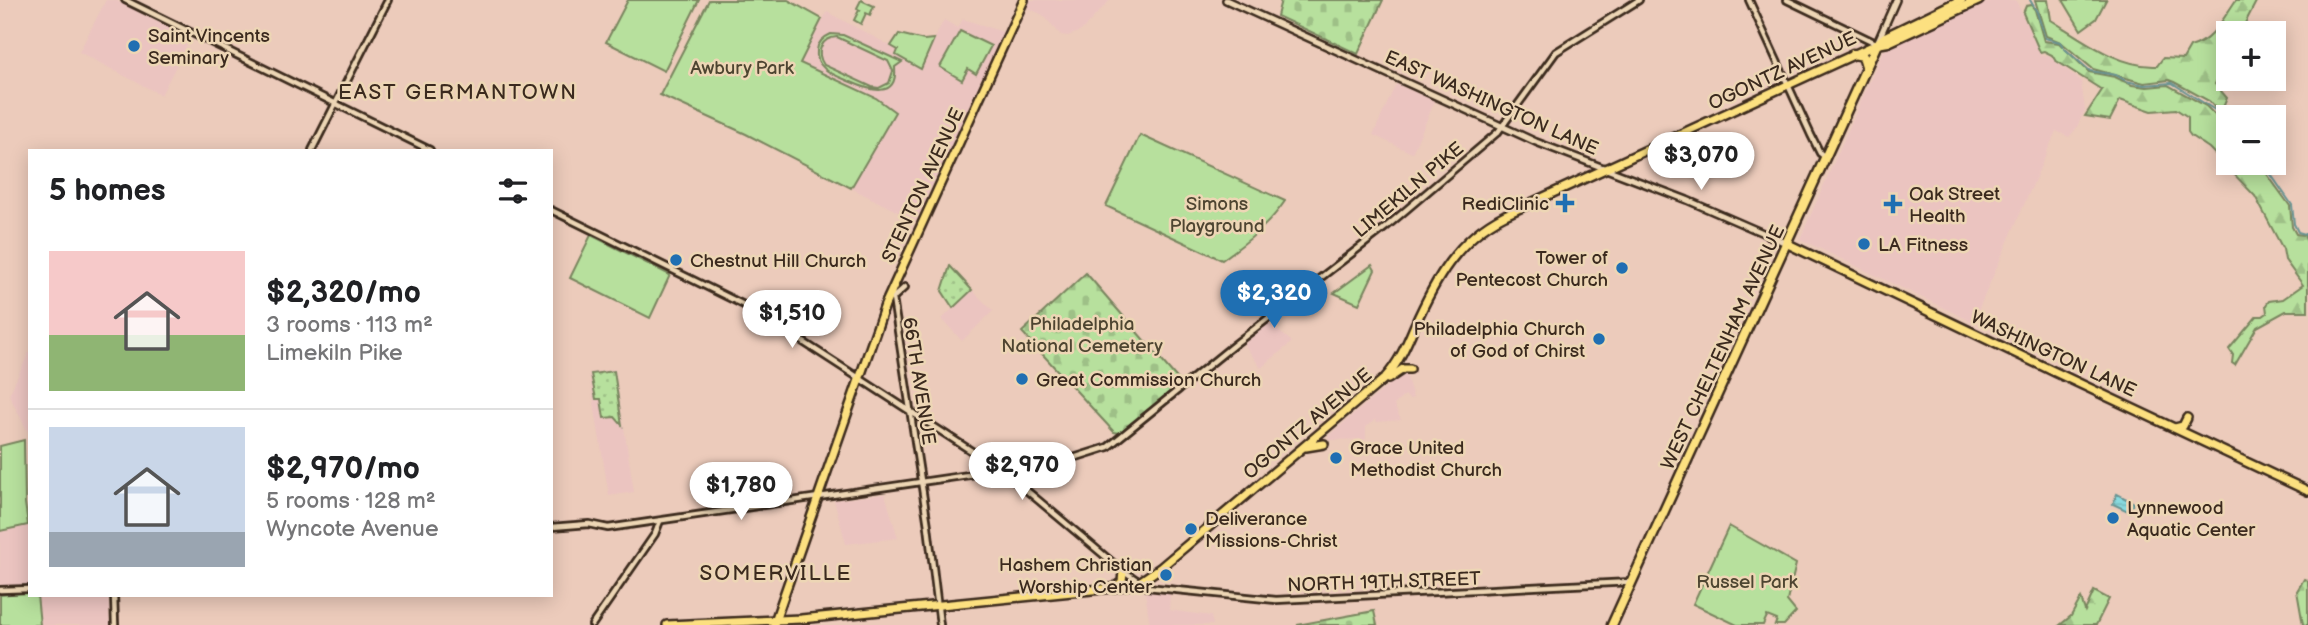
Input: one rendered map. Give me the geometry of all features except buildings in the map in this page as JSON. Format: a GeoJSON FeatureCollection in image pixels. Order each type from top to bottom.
{"type":"FeatureCollection","features":[{"type":"Feature","properties":{"kind":"highway","name":"OGONTZ AVENUE"},"geometry":{"type":"LineString","coordinates":[[1877,44],[1885,37],[1961,0]]}},
{"type":"Feature","properties":{"kind":"highway","name":"OGONTZ AVENUE"},"geometry":{"type":"LineString","coordinates":[[1877,44],[1888,42],[1979,0]]}},
{"type":"Feature","properties":{"kind":"highway","name":"WEST CHELTENHAM AVENUE"},"geometry":{"type":"LineString","coordinates":[[1612,625],[1877,44]]}},
{"type":"Feature","properties":{"kind":"highway"},"geometry":{"type":"LineString","coordinates":[[1853,54],[1863,56],[1866,67]]}},
{"type":"Feature","properties":{"kind":"main road","name":"STENTON AVENUE"},"geometry":{"type":"LineString","coordinates":[[775,623],[892,288],[1024,0]]}},
{"type":"Feature","properties":{"kind":"main road","name":"EAST WASHINGTON LANE"},"geometry":{"type":"LineString","coordinates":[[1226,0],[1504,127],[1687,200],[1786,243]]}},
{"type":"Feature","properties":{"kind":"main road"},"geometry":{"type":"LineString","coordinates":[[1877,44],[1896,0]]}},
{"type":"Feature","properties":{"kind":"main road","name":"OGONTZ AVENUE"},"geometry":{"type":"LineString","coordinates":[[667,625],[775,623],[1139,583],[1381,383],[1400,358],[1438,276],[1465,242],[1501,217],[1877,44]]}},
{"type":"Feature","properties":{"kind":"main road","name":"WASHINGTON LANE"},"geometry":{"type":"LineString","coordinates":[[1786,243],[2308,491]]}},
{"type":"Feature","properties":{"kind":"main road"},"geometry":{"type":"LineString","coordinates":[[1381,383],[1402,369],[1410,369]]}},
{"type":"Feature","properties":{"kind":"main road"},"geometry":{"type":"LineString","coordinates":[[2174,428],[2183,426],[2187,418]]}},
{"type":"Feature","properties":{"kind":"main road"},"geometry":{"type":"LineString","coordinates":[[1305,447],[1324,444]]}},
{"type":"Feature","properties":{"kind":"main road"},"geometry":{"type":"LineString","coordinates":[[1114,587],[1122,582],[1123,571]]}},
{"type":"Feature","properties":{"kind":"street"},"geometry":{"type":"LineString","coordinates":[[125,0],[428,149]]}},
{"type":"Feature","properties":{"kind":"street"},"geometry":{"type":"LineString","coordinates":[[313,149],[388,0]]}},
{"type":"Feature","properties":{"kind":"street","name":"LIMEKILN PIKE"},"geometry":{"type":"LineString","coordinates":[[553,527],[589,524],[608,528],[818,498],[1064,461],[1108,447],[1386,227],[1504,127],[1556,52],[1639,0]]}},
{"type":"Feature","properties":{"kind":"street"},"geometry":{"type":"LineString","coordinates":[[1749,0],[1820,153],[1826,157]]}},
{"type":"Feature","properties":{"kind":"street"},"geometry":{"type":"LineString","coordinates":[[1787,0],[1877,44]]}},
{"type":"Feature","properties":{"kind":"street"},"geometry":{"type":"LineString","coordinates":[[553,211],[754,310],[1002,471],[1139,583]]}},
{"type":"Feature","properties":{"kind":"street","name":"66TH AVENUE"},"geometry":{"type":"LineString","coordinates":[[893,298],[905,287]]}},
{"type":"Feature","properties":{"kind":"street","name":"66TH AVENUE"},"geometry":{"type":"LineString","coordinates":[[892,288],[922,483],[940,625]]}},
{"type":"Feature","properties":{"kind":"street","name":"66TH AVENUE"},"geometry":{"type":"LineString","coordinates":[[884,309],[895,307]]}},
{"type":"Feature","properties":{"kind":"street"},"geometry":{"type":"LineString","coordinates":[[592,625],[655,534],[660,520]]}},
{"type":"Feature","properties":{"kind":"street","name":"NORTH 19TH STREET"},"geometry":{"type":"LineString","coordinates":[[1139,583],[1147,587],[1276,600],[1632,582]]}},
{"type":"Feature","properties":{"kind":"street"},"geometry":{"type":"LineString","coordinates":[[0,590],[28,589]]}},
{"type":"Feature","properties":{"kind":"street"},"geometry":{"type":"LineString","coordinates":[[114,597],[115,625]]}},
{"type":"Feature","properties":{"kind":"shaded area","name":"Saint Vincents Seminary"},"geometry":{"type":"Polygon","coordinates":[[[106,0],[115,0],[190,39],[161,95],[79,52],[106,0]]]}},
{"type":"Feature","properties":{"kind":"shaded area"},"geometry":{"type":"Polygon","coordinates":[[[1029,0],[1110,0],[1081,31],[1068,36],[1061,35],[1043,15],[1026,7],[1029,0]]]}},
{"type":"Feature","properties":{"kind":"shaded area"},"geometry":{"type":"Polygon","coordinates":[[[1992,0],[2016,0],[2041,56],[2048,55],[2081,81],[2085,110],[2069,137],[2056,131],[1973,322],[1800,239],[1883,51],[1992,0]]]}},
{"type":"Feature","properties":{"kind":"shaded area"},"geometry":{"type":"Polygon","coordinates":[[[827,12],[891,46],[899,34],[924,40],[934,39],[944,20],[958,28],[963,19],[1003,32],[916,221],[851,188],[895,112],[876,98],[799,63],[827,12]]]}},
{"type":"Feature","properties":{"kind":"shaded area"},"geometry":{"type":"Polygon","coordinates":[[[1396,84],[1435,101],[1412,153],[1373,135],[1396,84]]]}},
{"type":"Feature","properties":{"kind":"shaded area"},"geometry":{"type":"Polygon","coordinates":[[[972,290],[993,311],[962,341],[942,319],[972,290]]]}},
{"type":"Feature","properties":{"kind":"shaded area"},"geometry":{"type":"Polygon","coordinates":[[[1269,323],[1292,342],[1261,368],[1244,344],[1269,323]]]}},
{"type":"Feature","properties":{"kind":"shaded area"},"geometry":{"type":"Polygon","coordinates":[[[28,354],[28,432],[9,395],[28,354]]]}},
{"type":"Feature","properties":{"kind":"shaded area"},"geometry":{"type":"Polygon","coordinates":[[[615,369],[634,492],[609,496],[589,373],[615,369]]]}},
{"type":"Feature","properties":{"kind":"shaded area"},"geometry":{"type":"Polygon","coordinates":[[[1405,371],[1413,398],[1409,399],[1405,395],[1394,405],[1401,420],[1375,420],[1366,427],[1366,439],[1329,440],[1328,436],[1405,371]]]}},
{"type":"Feature","properties":{"kind":"shaded area"},"geometry":{"type":"Polygon","coordinates":[[[885,494],[898,538],[846,544],[834,500],[885,494]]]}},
{"type":"Feature","properties":{"kind":"shaded area"},"geometry":{"type":"Polygon","coordinates":[[[28,525],[28,597],[108,597],[110,625],[0,625],[0,532],[28,525]]]}},
{"type":"Feature","properties":{"kind":"shaded area"},"geometry":{"type":"Polygon","coordinates":[[[1145,592],[1170,594],[1169,610],[1211,616],[1213,625],[1150,625],[1145,592]]]}},
{"type":"Feature","properties":{"kind":"green space"},"geometry":{"type":"Polygon","coordinates":[[[628,0],[699,0],[664,71],[606,42],[628,0]]]}},
{"type":"Feature","properties":{"kind":"green space","name":"Awbury Park"},"geometry":{"type":"Polygon","coordinates":[[[709,0],[788,0],[822,19],[800,63],[876,98],[895,112],[851,188],[746,134],[660,95],[709,0]]]}},
{"type":"Feature","properties":{"kind":"green space"},"geometry":{"type":"Polygon","coordinates":[[[861,0],[874,6],[870,15],[866,13],[861,24],[854,20],[859,10],[861,11],[857,8],[861,0]]]}},
{"type":"Feature","properties":{"kind":"green space"},"geometry":{"type":"Polygon","coordinates":[[[1281,0],[1383,0],[1358,54],[1277,16],[1281,0]]]}},
{"type":"Feature","properties":{"kind":"green space"},"geometry":{"type":"Polygon","coordinates":[[[2035,0],[2048,0],[2051,20],[2101,51],[2143,65],[2157,66],[2163,58],[2183,59],[2190,47],[2205,40],[2216,28],[2216,91],[2221,91],[2227,98],[2224,105],[2216,105],[2216,109],[2209,101],[2169,80],[2144,83],[2093,69],[2061,42],[2046,36],[2035,0]]]}},
{"type":"Feature","properties":{"kind":"green space"},"geometry":{"type":"Polygon","coordinates":[[[2063,0],[2106,0],[2096,19],[2081,30],[2063,0]]]}},
{"type":"Feature","properties":{"kind":"green space"},"geometry":{"type":"Polygon","coordinates":[[[2236,0],[2257,0],[2246,21],[2222,21],[2236,0]]]}},
{"type":"Feature","properties":{"kind":"green space"},"geometry":{"type":"Polygon","coordinates":[[[2031,5],[2035,10],[2044,41],[2059,43],[2089,72],[2115,77],[2132,85],[2168,85],[2206,106],[2216,117],[2216,155],[2191,136],[2188,132],[2188,117],[2176,109],[2152,111],[2120,100],[2110,120],[2085,116],[2102,90],[2055,60],[2052,55],[2040,52],[2023,13],[2026,6],[2031,5]]]}},
{"type":"Feature","properties":{"kind":"green space"},"geometry":{"type":"Polygon","coordinates":[[[960,31],[991,46],[976,74],[968,69],[962,80],[940,67],[960,31]]]}},
{"type":"Feature","properties":{"kind":"green space"},"geometry":{"type":"Polygon","coordinates":[[[831,34],[843,35],[902,62],[895,67],[892,84],[881,90],[874,89],[858,85],[823,67],[819,63],[817,50],[820,42],[831,34]],[[837,37],[823,43],[820,51],[824,65],[872,87],[879,88],[889,83],[893,71],[888,61],[837,37]]]}},
{"type":"Feature","properties":{"kind":"green space"},"geometry":{"type":"Polygon","coordinates":[[[899,34],[924,40],[934,39],[921,69],[896,55],[898,50],[891,46],[899,34]]]}},
{"type":"Feature","properties":{"kind":"green space","name":"Simons Playground"},"geometry":{"type":"Polygon","coordinates":[[[1140,135],[1285,201],[1257,233],[1222,260],[1106,206],[1140,135]]]}},
{"type":"Feature","properties":{"kind":"green space"},"geometry":{"type":"Polygon","coordinates":[[[2235,175],[2268,175],[2290,206],[2292,227],[2296,234],[2304,235],[2308,244],[2308,311],[2286,311],[2257,327],[2235,365],[2232,363],[2233,355],[2229,349],[2257,316],[2267,313],[2266,305],[2269,301],[2283,299],[2303,285],[2285,260],[2283,249],[2255,196],[2235,175]]]}},
{"type":"Feature","properties":{"kind":"green space"},"geometry":{"type":"Polygon","coordinates":[[[591,235],[670,275],[650,318],[570,278],[591,235]]]}},
{"type":"Feature","properties":{"kind":"green space"},"geometry":{"type":"Polygon","coordinates":[[[1372,265],[1375,270],[1359,304],[1334,293],[1372,265]]]}},
{"type":"Feature","properties":{"kind":"green space"},"geometry":{"type":"Polygon","coordinates":[[[950,266],[972,290],[953,308],[942,291],[950,266]]]}},
{"type":"Feature","properties":{"kind":"green space","name":"Philadelphia National Cemetery"},"geometry":{"type":"Polygon","coordinates":[[[1086,273],[1181,383],[1120,433],[1114,432],[1022,332],[1086,273]]]}},
{"type":"Feature","properties":{"kind":"green space"},"geometry":{"type":"Polygon","coordinates":[[[614,371],[622,425],[615,417],[604,418],[601,399],[596,399],[591,374],[614,371]]]}},
{"type":"Feature","properties":{"kind":"green space"},"geometry":{"type":"Polygon","coordinates":[[[24,440],[28,525],[0,531],[0,446],[24,440]]]}},
{"type":"Feature","properties":{"kind":"green space","name":"Russel Park"},"geometry":{"type":"Polygon","coordinates":[[[1729,526],[1796,564],[1787,601],[1796,612],[1784,625],[1775,625],[1777,620],[1767,616],[1763,625],[1737,625],[1693,604],[1729,526]]]}},
{"type":"Feature","properties":{"kind":"green space"},"geometry":{"type":"Polygon","coordinates":[[[2304,579],[2308,581],[2308,625],[2303,625],[2297,591],[2304,579]]]}},
{"type":"Feature","properties":{"kind":"green space"},"geometry":{"type":"Polygon","coordinates":[[[2094,591],[2109,599],[2096,625],[2060,625],[2071,616],[2081,598],[2085,611],[2094,591]]]}},
{"type":"Feature","properties":{"kind":"green space"},"geometry":{"type":"Polygon","coordinates":[[[28,592],[28,597],[37,597],[40,625],[0,625],[0,595],[28,592]]]}},
{"type":"Feature","properties":{"kind":"green space"},"geometry":{"type":"Polygon","coordinates":[[[1374,611],[1377,625],[1297,625],[1374,611]]]}},
{"type":"Feature","properties":{"kind":"water"},"geometry":{"type":"Polygon","coordinates":[[[2117,494],[2134,503],[2130,512],[2113,504],[2117,494]]]}},
{"type":"Feature","properties":{"kind":"waterway"},"geometry":{"type":"LineString","coordinates":[[2030,0],[2037,12],[2045,38],[2060,42],[2090,71],[2116,75],[2126,81],[2144,85],[2172,83],[2216,112]]}},
{"type":"Feature","properties":{"kind":"waterway"},"geometry":{"type":"LineString","coordinates":[[2271,175],[2292,205],[2294,224],[2298,232],[2305,234],[2308,240]]}},
{"type":"Feature","properties":{"kind":"place","name":"Saint Vincents Seminary"},"geometry":{"type":"Point","coordinates":[134,46]}},
{"type":"Feature","properties":{"kind":"place","name":"RediClinic"},"geometry":{"type":"Point","coordinates":[1565,203]}},
{"type":"Feature","properties":{"kind":"place","name":"Oak Street Health"},"geometry":{"type":"Point","coordinates":[1893,204]}},
{"type":"Feature","properties":{"kind":"place","name":"LA Fitness"},"geometry":{"type":"Point","coordinates":[1864,244]}},
{"type":"Feature","properties":{"kind":"place","name":"Chestnut Hill Church"},"geometry":{"type":"Point","coordinates":[676,260]}},
{"type":"Feature","properties":{"kind":"place","name":"Tower of Pentecost Church"},"geometry":{"type":"Point","coordinates":[1622,268]}},
{"type":"Feature","properties":{"kind":"place","name":"Philadelphia Church of God of Chirst"},"geometry":{"type":"Point","coordinates":[1599,339]}},
{"type":"Feature","properties":{"kind":"place","name":"Great Commission Church"},"geometry":{"type":"Point","coordinates":[1022,379]}},
{"type":"Feature","properties":{"kind":"place","name":"Grace United Methodist Church"},"geometry":{"type":"Point","coordinates":[1336,458]}},
{"type":"Feature","properties":{"kind":"place","name":"Lynnewood Aquatic Center"},"geometry":{"type":"Point","coordinates":[2113,518]}},
{"type":"Feature","properties":{"kind":"place","name":"Deliverance Missions-Christ"},"geometry":{"type":"Point","coordinates":[1191,529]}},
{"type":"Feature","properties":{"kind":"place","name":"Hashem Christian Worship Center"},"geometry":{"type":"Point","coordinates":[1166,575]}},
{"type":"Feature","properties":{"kind":"district","name":"EAST GERMANTOWN"},"geometry":{"type":"Point","coordinates":[458,92]}},
{"type":"Feature","properties":{"kind":"district","name":"SOMERVILLE"},"geometry":{"type":"Point","coordinates":[776,573]}}]}
